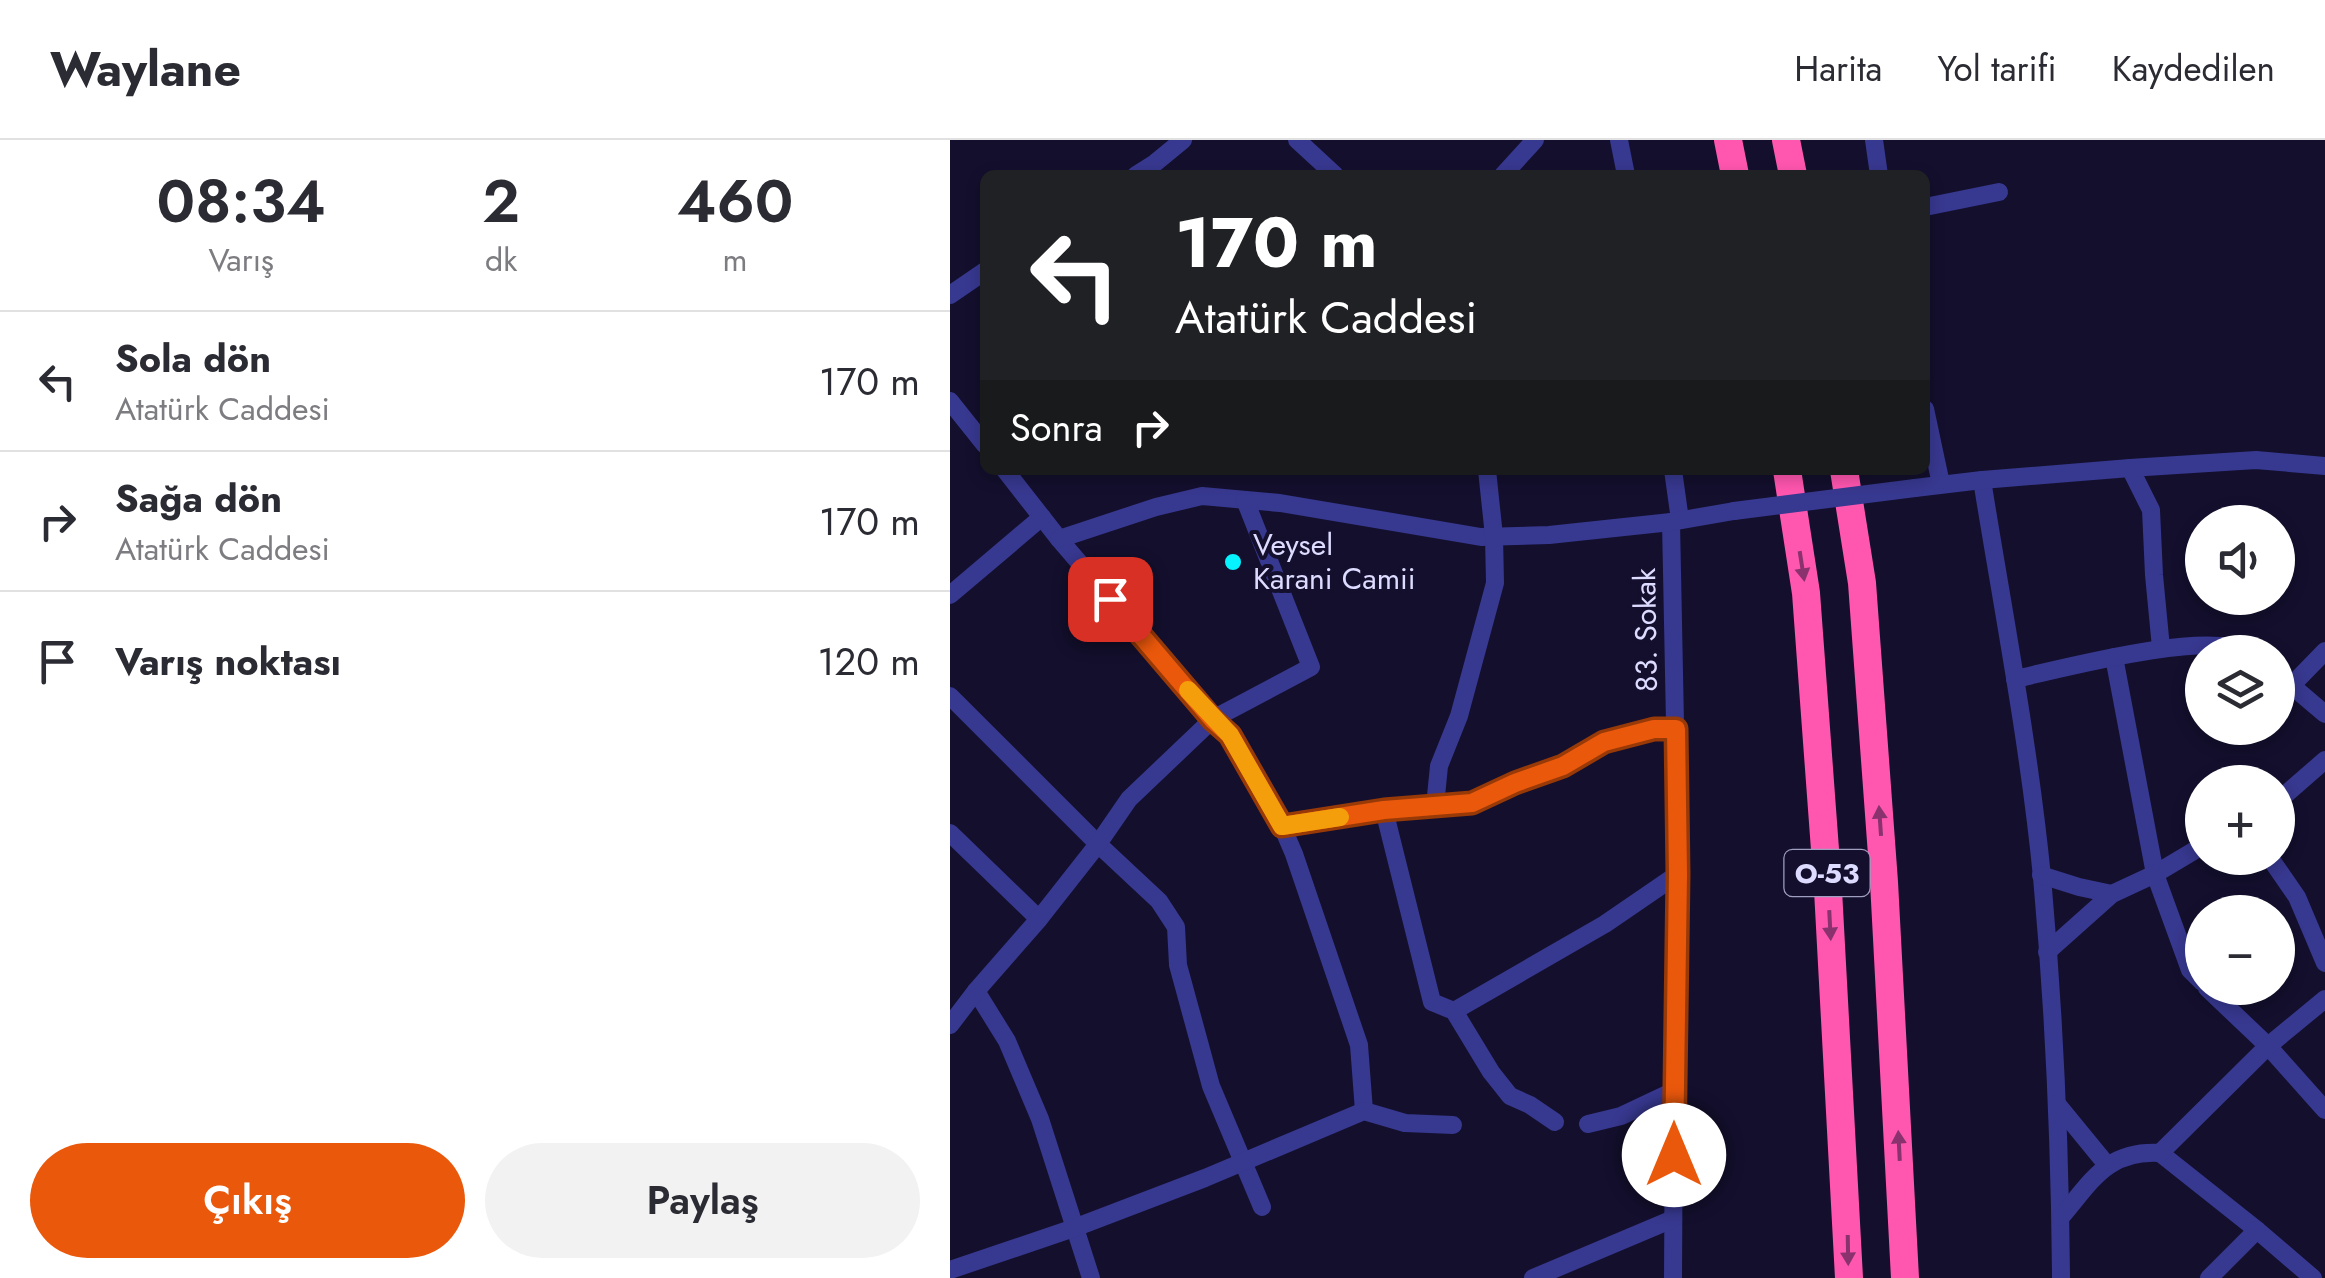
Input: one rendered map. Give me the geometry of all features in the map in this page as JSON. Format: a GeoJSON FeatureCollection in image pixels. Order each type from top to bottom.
{"type":"FeatureCollection","features":[{"type":"Feature","properties":{"kind":"highway"},"geometry":{"type":"LineString","coordinates":[[1728,140],[1734,170]]}},
{"type":"Feature","properties":{"kind":"highway"},"geometry":{"type":"LineString","coordinates":[[1786,140],[1792,170]]}},
{"type":"Feature","properties":{"kind":"highway","name":"O-53"},"geometry":{"type":"LineString","coordinates":[[1788,475],[1806,593],[1828,890],[1849,1278]]}},
{"type":"Feature","properties":{"kind":"highway","name":"O-53"},"geometry":{"type":"LineString","coordinates":[[1845,475],[1865,620],[1886,902],[1905,1278]]}},
{"type":"Feature","properties":{"kind":"street"},"geometry":{"type":"LineString","coordinates":[[1145,170],[1183,140]]}},
{"type":"Feature","properties":{"kind":"street"},"geometry":{"type":"LineString","coordinates":[[1297,140],[1330,170]]}},
{"type":"Feature","properties":{"kind":"street"},"geometry":{"type":"LineString","coordinates":[[1508,170],[1536,140]]}},
{"type":"Feature","properties":{"kind":"street"},"geometry":{"type":"LineString","coordinates":[[1620,140],[1625,170]]}},
{"type":"Feature","properties":{"kind":"street"},"geometry":{"type":"LineString","coordinates":[[1874,140],[1878,170]]}},
{"type":"Feature","properties":{"kind":"street"},"geometry":{"type":"LineString","coordinates":[[1930,205],[1999,192]]}},
{"type":"Feature","properties":{"kind":"street"},"geometry":{"type":"LineString","coordinates":[[950,295],[980,274]]}},
{"type":"Feature","properties":{"kind":"street"},"geometry":{"type":"LineString","coordinates":[[950,400],[980,439]]}},
{"type":"Feature","properties":{"kind":"street"},"geometry":{"type":"LineString","coordinates":[[1930,432],[1941,484]]}},
{"type":"Feature","properties":{"kind":"street"},"geometry":{"type":"LineString","coordinates":[[1059,538],[1156,506],[1202,496],[1280,504],[1481,537],[1676,521],[1734,510],[1982,480],[2256,460],[2325,466]]}},
{"type":"Feature","properties":{"kind":"street"},"geometry":{"type":"LineString","coordinates":[[2130,468],[2152,510],[2161,648]]}},
{"type":"Feature","properties":{"kind":"street"},"geometry":{"type":"LineString","coordinates":[[1008,475],[1213,720],[1230,735],[1282,826],[1358,1045],[1364,1112]]}},
{"type":"Feature","properties":{"kind":"street"},"geometry":{"type":"LineString","coordinates":[[1435,806],[1439,766],[1459,716],[1496,583],[1488,475]]}},
{"type":"Feature","properties":{"kind":"street","name":"83. Sokak"},"geometry":{"type":"LineString","coordinates":[[1672,475],[1678,874],[1673,1278]]}},
{"type":"Feature","properties":{"kind":"street"},"geometry":{"type":"LineString","coordinates":[[1982,480],[2042,874],[2056,1102],[2061,1278]]}},
{"type":"Feature","properties":{"kind":"street"},"geometry":{"type":"LineString","coordinates":[[950,1026],[1098,844],[1129,798],[1213,720],[1312,666],[1245,500]]}},
{"type":"Feature","properties":{"kind":"street"},"geometry":{"type":"LineString","coordinates":[[950,595],[1042,517]]}},
{"type":"Feature","properties":{"kind":"street"},"geometry":{"type":"LineString","coordinates":[[2015,679],[2161,648],[2185,647]]}},
{"type":"Feature","properties":{"kind":"street"},"geometry":{"type":"LineString","coordinates":[[2295,673],[2325,651]]}},
{"type":"Feature","properties":{"kind":"street"},"geometry":{"type":"LineString","coordinates":[[2114,657],[2155,874],[2185,956]]}},
{"type":"Feature","properties":{"kind":"street"},"geometry":{"type":"LineString","coordinates":[[2295,688],[2325,714]]}},
{"type":"Feature","properties":{"kind":"street"},"geometry":{"type":"LineString","coordinates":[[950,696],[1160,901],[1176,927],[1178,965],[1210,1086],[1262,1207]]}},
{"type":"Feature","properties":{"kind":"street"},"geometry":{"type":"LineString","coordinates":[[1282,826],[1384,810],[1472,803],[1563,766],[1604,742],[1654,729],[1676,729]]}},
{"type":"Feature","properties":{"kind":"street"},"geometry":{"type":"LineString","coordinates":[[2295,786],[2325,760]]}},
{"type":"Feature","properties":{"kind":"street"},"geometry":{"type":"LineString","coordinates":[[1384,810],[1432,1002],[1454,1011],[1490,1072],[1510,1096],[1555,1122]]}},
{"type":"Feature","properties":{"kind":"street"},"geometry":{"type":"LineString","coordinates":[[950,834],[1039,919]]}},
{"type":"Feature","properties":{"kind":"street"},"geometry":{"type":"LineString","coordinates":[[2047,952],[2112,894],[2185,856]]}},
{"type":"Feature","properties":{"kind":"street"},"geometry":{"type":"LineString","coordinates":[[1454,1011],[1605,924],[1678,874]]}},
{"type":"Feature","properties":{"kind":"street"},"geometry":{"type":"LineString","coordinates":[[2042,874],[2112,894]]}},
{"type":"Feature","properties":{"kind":"street"},"geometry":{"type":"LineString","coordinates":[[2282,875],[2297,897],[2325,963]]}},
{"type":"Feature","properties":{"kind":"street"},"geometry":{"type":"LineString","coordinates":[[976,991],[1007,1042],[1040,1119],[1091,1278]]}},
{"type":"Feature","properties":{"kind":"street"},"geometry":{"type":"LineString","coordinates":[[2160,1154],[2268,1046],[2325,999]]}},
{"type":"Feature","properties":{"kind":"street"},"geometry":{"type":"LineString","coordinates":[[2226,1005],[2325,1110]]}},
{"type":"Feature","properties":{"kind":"street"},"geometry":{"type":"LineString","coordinates":[[1588,1124],[1621,1116],[1674,1091]]}},
{"type":"Feature","properties":{"kind":"street"},"geometry":{"type":"LineString","coordinates":[[2056,1102],[2107,1165]]}},
{"type":"Feature","properties":{"kind":"street"},"geometry":{"type":"LineString","coordinates":[[950,1270],[1074,1228],[1364,1112],[1405,1123],[1453,1125]]}},
{"type":"Feature","properties":{"kind":"street"},"geometry":{"type":"LineString","coordinates":[[2060,1217],[2107,1165],[2138,1152],[2160,1154],[2313,1278]]}},
{"type":"Feature","properties":{"kind":"street"},"geometry":{"type":"LineString","coordinates":[[1533,1278],[1673,1219]]}},
{"type":"Feature","properties":{"kind":"street"},"geometry":{"type":"LineString","coordinates":[[2209,1278],[2257,1230]]}},
{"type":"Feature","properties":{"kind":"slow traffic"},"geometry":{"type":"LineString","coordinates":[[1188,690],[1230,735],[1282,826],[1340,817]]}},
{"type":"Feature","properties":{"kind":"place","name":"Veysel Karani Camii"},"geometry":{"type":"Point","coordinates":[1233,562]}},
{"type":"Feature","properties":{"kind":"route"},"geometry":{"type":"LineString","coordinates":[[1110,599],[1230,735],[1282,826],[1384,810],[1472,803],[1563,766],[1604,742],[1654,729],[1676,729],[1674,1155]]}}]}
